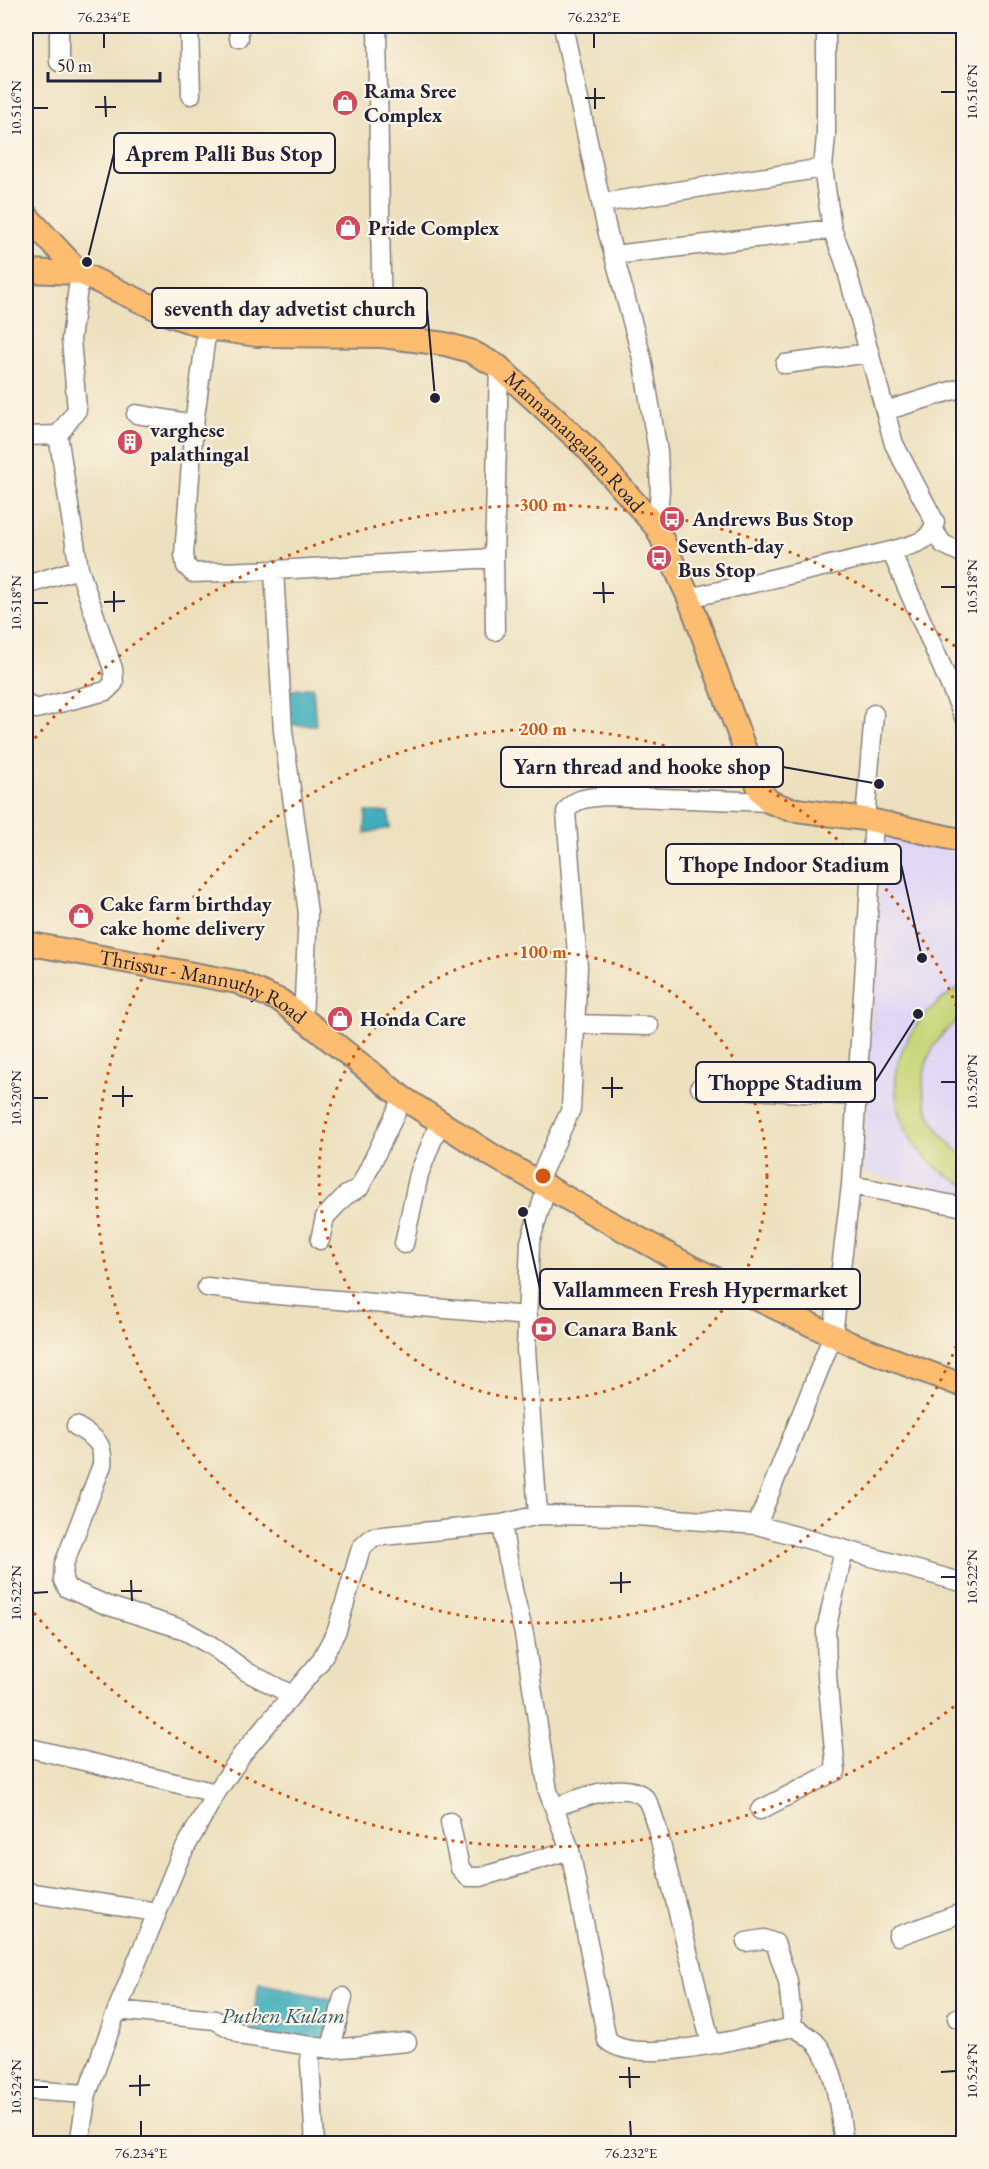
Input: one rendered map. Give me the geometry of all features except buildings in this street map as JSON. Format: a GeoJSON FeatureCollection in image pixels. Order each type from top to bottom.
{"type":"FeatureCollection","features":[{"type":"Feature","properties":{"kind":"main road"},"geometry":{"type":"LineString","coordinates":[[26,215],[80,273]]}},
{"type":"Feature","properties":{"kind":"main road"},"geometry":{"type":"LineString","coordinates":[[26,271],[80,273]]}},
{"type":"Feature","properties":{"kind":"main road","name":"Mannamangalam Road"},"geometry":{"type":"LineString","coordinates":[[80,273],[168,314],[207,328],[257,334],[382,336],[445,344],[470,351],[499,367],[587,448],[657,528],[689,598],[760,791],[770,802]]}},
{"type":"Feature","properties":{"kind":"main road"},"geometry":{"type":"LineString","coordinates":[[770,802],[789,809],[869,820],[963,841]]}},
{"type":"Feature","properties":{"kind":"main road","name":"Thrissur - Mannuthy Road"},"geometry":{"type":"LineString","coordinates":[[26,943],[237,982],[281,1001],[403,1098],[542,1184],[691,1267],[833,1335],[963,1386]]}},
{"type":"Feature","properties":{"kind":"street"},"geometry":{"type":"LineString","coordinates":[[58,26],[59,62]]}},
{"type":"Feature","properties":{"kind":"street"},"geometry":{"type":"LineString","coordinates":[[189,26],[191,95]]}},
{"type":"Feature","properties":{"kind":"street"},"geometry":{"type":"LineString","coordinates":[[376,26],[382,336]]}},
{"type":"Feature","properties":{"kind":"street"},"geometry":{"type":"LineString","coordinates":[[563,26],[614,255],[642,357],[651,406],[660,489],[657,528]]}},
{"type":"Feature","properties":{"kind":"street"},"geometry":{"type":"LineString","coordinates":[[689,598],[891,551],[925,541],[934,531],[935,522],[932,515],[894,444],[844,260],[832,229],[824,168],[826,26]]}},
{"type":"Feature","properties":{"kind":"street"},"geometry":{"type":"LineString","coordinates":[[602,203],[824,168]]}},
{"type":"Feature","properties":{"kind":"street"},"geometry":{"type":"LineString","coordinates":[[614,255],[832,229]]}},
{"type":"Feature","properties":{"kind":"street"},"geometry":{"type":"LineString","coordinates":[[26,704],[36,709],[106,691],[114,683],[113,669],[79,569],[58,435],[77,410],[71,339],[80,273]]}},
{"type":"Feature","properties":{"kind":"street"},"geometry":{"type":"LineString","coordinates":[[207,328],[194,424],[184,555],[186,566],[193,573],[494,558]]}},
{"type":"Feature","properties":{"kind":"street"},"geometry":{"type":"LineString","coordinates":[[785,364],[870,353]]}},
{"type":"Feature","properties":{"kind":"street"},"geometry":{"type":"LineString","coordinates":[[495,631],[494,558],[499,367]]}},
{"type":"Feature","properties":{"kind":"street"},"geometry":{"type":"LineString","coordinates":[[885,411],[963,387]]}},
{"type":"Feature","properties":{"kind":"street"},"geometry":{"type":"LineString","coordinates":[[136,414],[194,424]]}},
{"type":"Feature","properties":{"kind":"street"},"geometry":{"type":"LineString","coordinates":[[26,436],[58,435]]}},
{"type":"Feature","properties":{"kind":"street"},"geometry":{"type":"LineString","coordinates":[[934,531],[943,544],[963,554]]}},
{"type":"Feature","properties":{"kind":"street"},"geometry":{"type":"LineString","coordinates":[[891,551],[963,717]]}},
{"type":"Feature","properties":{"kind":"street"},"geometry":{"type":"LineString","coordinates":[[26,585],[79,569]]}},
{"type":"Feature","properties":{"kind":"street"},"geometry":{"type":"LineString","coordinates":[[274,570],[283,731],[308,913],[303,1019]]}},
{"type":"Feature","properties":{"kind":"street"},"geometry":{"type":"LineString","coordinates":[[758,1525],[833,1335],[851,1185],[857,1096],[874,714]]}},
{"type":"Feature","properties":{"kind":"street"},"geometry":{"type":"LineString","coordinates":[[538,1515],[526,1349],[531,1242],[542,1184],[571,1109],[578,967],[566,812],[572,803],[582,798],[605,796],[770,802]]}},
{"type":"Feature","properties":{"kind":"street"},"geometry":{"type":"LineString","coordinates":[[575,1024],[649,1026]]}},
{"type":"Feature","properties":{"kind":"street"},"geometry":{"type":"LineString","coordinates":[[700,1087],[857,1096]]}},
{"type":"Feature","properties":{"kind":"street"},"geometry":{"type":"LineString","coordinates":[[320,1240],[325,1217],[345,1196],[360,1187],[403,1098]]}},
{"type":"Feature","properties":{"kind":"street"},"geometry":{"type":"LineString","coordinates":[[404,1244],[419,1174],[440,1121]]}},
{"type":"Feature","properties":{"kind":"street"},"geometry":{"type":"LineString","coordinates":[[851,1185],[963,1207]]}},
{"type":"Feature","properties":{"kind":"street"},"geometry":{"type":"LineString","coordinates":[[207,1287],[528,1316]]}},
{"type":"Feature","properties":{"kind":"street"},"geometry":{"type":"LineString","coordinates":[[76,1426],[95,1438],[103,1450],[102,1464],[64,1564],[63,1580],[67,1588],[106,1605],[182,1629],[212,1646],[247,1672],[292,1695]]}},
{"type":"Feature","properties":{"kind":"street"},"geometry":{"type":"LineString","coordinates":[[79,2144],[87,2094],[117,2010],[180,1857],[216,1793],[243,1753],[320,1662],[337,1630],[361,1548],[373,1537],[502,1524],[538,1515],[637,1516],[758,1525],[963,1583]]}},
{"type":"Feature","properties":{"kind":"street"},"geometry":{"type":"LineString","coordinates":[[502,1524],[513,1590],[524,1634],[548,1791],[570,1850],[607,2040],[615,2048],[631,2052],[665,2051],[793,2027],[813,2040],[822,2050],[840,2112],[844,2144]]}},
{"type":"Feature","properties":{"kind":"street"},"geometry":{"type":"LineString","coordinates":[[760,1810],[836,1771],[827,1676],[826,1630],[844,1550]]}},
{"type":"Feature","properties":{"kind":"street"},"geometry":{"type":"LineString","coordinates":[[26,1748],[216,1793]]}},
{"type":"Feature","properties":{"kind":"street"},"geometry":{"type":"LineString","coordinates":[[554,1807],[618,1789],[633,1790],[646,1799],[657,1828],[711,2044]]}},
{"type":"Feature","properties":{"kind":"street"},"geometry":{"type":"LineString","coordinates":[[450,1822],[460,1868],[468,1876],[481,1877],[570,1850]]}},
{"type":"Feature","properties":{"kind":"street"},"geometry":{"type":"LineString","coordinates":[[26,1892],[157,1912]]}},
{"type":"Feature","properties":{"kind":"street"},"geometry":{"type":"LineString","coordinates":[[898,1936],[963,1912]]}},
{"type":"Feature","properties":{"kind":"street"},"geometry":{"type":"LineString","coordinates":[[746,1942],[764,1939],[775,1943],[788,1981],[793,2027]]}},
{"type":"Feature","properties":{"kind":"street"},"geometry":{"type":"LineString","coordinates":[[331,2049],[343,1997]]}},
{"type":"Feature","properties":{"kind":"street"},"geometry":{"type":"LineString","coordinates":[[117,2010],[215,2020],[245,2036],[309,2047],[331,2049],[407,2042]]}},
{"type":"Feature","properties":{"kind":"street"},"geometry":{"type":"LineString","coordinates":[[309,2047],[315,2144]]}},
{"type":"Feature","properties":{"kind":"street"},"geometry":{"type":"LineString","coordinates":[[26,2090],[87,2094]]}},
{"type":"Feature","properties":{"kind":"shaded area"},"geometry":{"type":"Polygon","coordinates":[[[882,833],[963,854],[963,1192],[863,1173],[882,833]]]}},
{"type":"Feature","properties":{"kind":"green space"},"geometry":{"type":"Polygon","coordinates":[[[963,986],[963,1016],[945,1031],[933,1048],[926,1066],[923,1085],[926,1104],[933,1122],[946,1139],[963,1155],[963,1184],[933,1164],[912,1141],[900,1114],[896,1086],[900,1057],[913,1030],[934,1006],[963,986]]]}},
{"type":"Feature","properties":{"kind":"water"},"geometry":{"type":"Polygon","coordinates":[[[313,687],[316,725],[286,725],[286,691],[313,687]]]}},
{"type":"Feature","properties":{"kind":"water"},"geometry":{"type":"Polygon","coordinates":[[[366,812],[389,812],[390,828],[365,833],[366,812]]]}},
{"type":"Feature","properties":{"kind":"water","name":"Puthen Kulam"},"geometry":{"type":"Polygon","coordinates":[[[259,1983],[333,1999],[323,2048],[250,2036],[259,1983]]]}},
{"type":"Feature","properties":{"kind":"place","name":"Rama Sree Complex"},"geometry":{"type":"Point","coordinates":[345,103]}},
{"type":"Feature","properties":{"kind":"place","name":"Pride Complex"},"geometry":{"type":"Point","coordinates":[348,228]}},
{"type":"Feature","properties":{"kind":"place","name":"Aprem Palli Bus Stop"},"geometry":{"type":"Point","coordinates":[87,262]}},
{"type":"Feature","properties":{"kind":"place","name":"seventh day advetist church"},"geometry":{"type":"Point","coordinates":[435,398]}},
{"type":"Feature","properties":{"kind":"place","name":"varghese palathingal"},"geometry":{"type":"Point","coordinates":[130,442]}},
{"type":"Feature","properties":{"kind":"place","name":"Andrews Bus Stop"},"geometry":{"type":"Point","coordinates":[672,519]}},
{"type":"Feature","properties":{"kind":"place","name":"Seventh-day Bus Stop"},"geometry":{"type":"Point","coordinates":[659,558]}},
{"type":"Feature","properties":{"kind":"place","name":"Yarn thread and hooke shop"},"geometry":{"type":"Point","coordinates":[879,784]}},
{"type":"Feature","properties":{"kind":"place","name":"Cake farm birthday cake home delivery"},"geometry":{"type":"Point","coordinates":[81,916]}},
{"type":"Feature","properties":{"kind":"place","name":"Thope Indoor Stadium"},"geometry":{"type":"Point","coordinates":[922,958]}},
{"type":"Feature","properties":{"kind":"place","name":"Thoppe Stadium"},"geometry":{"type":"Point","coordinates":[918,1014]}},
{"type":"Feature","properties":{"kind":"place","name":"Honda Care"},"geometry":{"type":"Point","coordinates":[340,1019]}},
{"type":"Feature","properties":{"kind":"place","name":"Vallammeen Fresh Hypermarket"},"geometry":{"type":"Point","coordinates":[523,1212]}},
{"type":"Feature","properties":{"kind":"place","name":"Canara Bank"},"geometry":{"type":"Point","coordinates":[544,1329]}}]}
